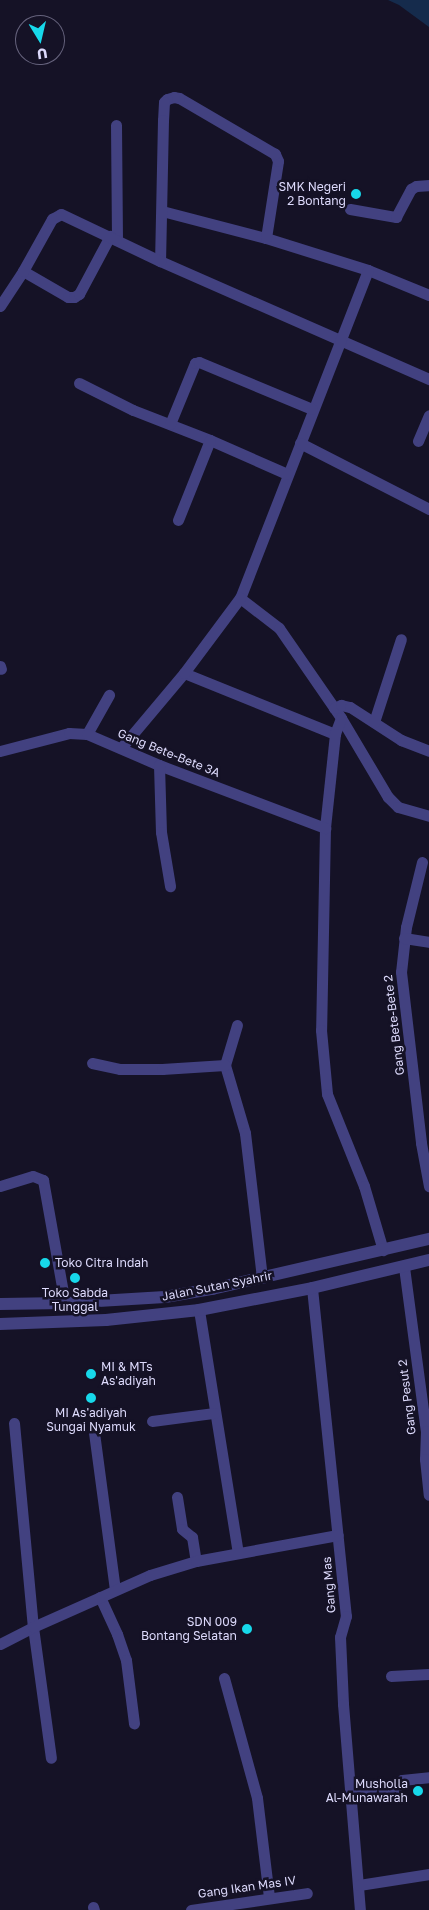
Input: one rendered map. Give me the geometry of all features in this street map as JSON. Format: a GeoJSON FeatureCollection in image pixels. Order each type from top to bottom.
{"type":"FeatureCollection","features":[{"type":"Feature","properties":{"kind":"street"},"geometry":{"type":"LineString","coordinates":[[160,261],[164,102],[174,96],[275,154],[278,161],[266,238]]}},
{"type":"Feature","properties":{"kind":"street"},"geometry":{"type":"LineString","coordinates":[[23,271],[68,297],[74,297],[79,294],[114,238],[116,125]]}},
{"type":"Feature","properties":{"kind":"street"},"geometry":{"type":"LineString","coordinates":[[350,209],[396,217],[406,195],[411,190],[416,186],[429,185]]}},
{"type":"Feature","properties":{"kind":"street"},"geometry":{"type":"LineString","coordinates":[[162,211],[266,238],[368,270],[429,295]]}},
{"type":"Feature","properties":{"kind":"street"},"geometry":{"type":"LineString","coordinates":[[0,306],[56,215],[67,216],[160,261],[338,341],[429,379]]}},
{"type":"Feature","properties":{"kind":"street"},"geometry":{"type":"LineString","coordinates":[[121,748],[184,673],[240,598],[338,341],[368,270]]}},
{"type":"Feature","properties":{"kind":"street"},"geometry":{"type":"LineString","coordinates":[[170,424],[195,363],[198,362],[312,410]]}},
{"type":"Feature","properties":{"kind":"street"},"geometry":{"type":"LineString","coordinates":[[79,384],[288,474]]}},
{"type":"Feature","properties":{"kind":"street"},"geometry":{"type":"LineString","coordinates":[[418,441],[429,415]]}},
{"type":"Feature","properties":{"kind":"street"},"geometry":{"type":"LineString","coordinates":[[178,520],[210,440]]}},
{"type":"Feature","properties":{"kind":"street"},"geometry":{"type":"LineString","coordinates":[[300,443],[429,509]]}},
{"type":"Feature","properties":{"kind":"street"},"geometry":{"type":"LineString","coordinates":[[240,598],[279,628],[338,713],[388,797],[398,807],[429,816]]}},
{"type":"Feature","properties":{"kind":"street"},"geometry":{"type":"LineString","coordinates":[[374,722],[401,640]]}},
{"type":"Feature","properties":{"kind":"street"},"geometry":{"type":"LineString","coordinates":[[184,673],[335,734]]}},
{"type":"Feature","properties":{"kind":"street"},"geometry":{"type":"LineString","coordinates":[[87,734],[109,695]]}},
{"type":"Feature","properties":{"kind":"street"},"geometry":{"type":"LineString","coordinates":[[383,1250],[364,1186],[327,1094],[321,1030],[325,828],[338,713],[342,705],[350,707],[401,740],[429,750]]}},
{"type":"Feature","properties":{"kind":"street","name":"Gang Bete-Bete 3A"},"geometry":{"type":"LineString","coordinates":[[0,751],[69,733],[87,734],[159,765],[325,828]]}},
{"type":"Feature","properties":{"kind":"street"},"geometry":{"type":"LineString","coordinates":[[159,765],[161,832],[170,886]]}},
{"type":"Feature","properties":{"kind":"street","name":"Gang Bete-Bete 2"},"geometry":{"type":"LineString","coordinates":[[422,862],[404,938],[400,972],[421,1143],[429,1186]]}},
{"type":"Feature","properties":{"kind":"street"},"geometry":{"type":"LineString","coordinates":[[404,938],[429,942]]}},
{"type":"Feature","properties":{"kind":"street"},"geometry":{"type":"LineString","coordinates":[[237,1025],[225,1065],[245,1133],[262,1278]]}},
{"type":"Feature","properties":{"kind":"street"},"geometry":{"type":"LineString","coordinates":[[92,1063],[120,1069],[162,1069],[225,1065]]}},
{"type":"Feature","properties":{"kind":"street"},"geometry":{"type":"LineString","coordinates":[[0,1186],[33,1176],[44,1180],[66,1303],[66,1322]]}},
{"type":"Feature","properties":{"kind":"street","name":"Jalan Sutan Syahrir"},"geometry":{"type":"LineString","coordinates":[[0,1304],[66,1303],[165,1297],[262,1278],[429,1239]]}},
{"type":"Feature","properties":{"kind":"street","name":"Jalan Sutan Syahrir"},"geometry":{"type":"LineString","coordinates":[[0,1324],[66,1322],[199,1310],[312,1288],[429,1260]]}},
{"type":"Feature","properties":{"kind":"street","name":"Gang Pesut 2"},"geometry":{"type":"LineString","coordinates":[[404,1266],[426,1431],[429,1495]]}},
{"type":"Feature","properties":{"kind":"street","name":"Gang Mas"},"geometry":{"type":"LineString","coordinates":[[312,1288],[346,1616],[340,1637],[343,1704],[360,1910]]}},
{"type":"Feature","properties":{"kind":"street"},"geometry":{"type":"LineString","coordinates":[[199,1310],[214,1414],[238,1553]]}},
{"type":"Feature","properties":{"kind":"street"},"geometry":{"type":"LineString","coordinates":[[152,1421],[214,1414]]}},
{"type":"Feature","properties":{"kind":"street"},"geometry":{"type":"LineString","coordinates":[[14,1423],[32,1627],[51,1758]]}},
{"type":"Feature","properties":{"kind":"street"},"geometry":{"type":"LineString","coordinates":[[93,1425],[115,1590]]}},
{"type":"Feature","properties":{"kind":"street"},"geometry":{"type":"LineString","coordinates":[[177,1497],[182,1529],[192,1537],[196,1561]]}},
{"type":"Feature","properties":{"kind":"street"},"geometry":{"type":"LineString","coordinates":[[0,1644],[32,1627],[150,1575],[196,1561],[338,1535]]}},
{"type":"Feature","properties":{"kind":"street"},"geometry":{"type":"LineString","coordinates":[[100,1596],[126,1660],[134,1723]]}},
{"type":"Feature","properties":{"kind":"street"},"geometry":{"type":"LineString","coordinates":[[391,1676],[429,1674]]}},
{"type":"Feature","properties":{"kind":"street"},"geometry":{"type":"LineString","coordinates":[[224,1678],[257,1798],[268,1897]]}},
{"type":"Feature","properties":{"kind":"street"},"geometry":{"type":"LineString","coordinates":[[351,1796],[394,1790],[402,1780],[429,1777]]}},
{"type":"Feature","properties":{"kind":"street"},"geometry":{"type":"LineString","coordinates":[[359,1885],[429,1874]]}},
{"type":"Feature","properties":{"kind":"street","name":"Gang Ikan Mas IV"},"geometry":{"type":"LineString","coordinates":[[191,1910],[268,1897],[307,1893]]}},
{"type":"Feature","properties":{"kind":"water"},"geometry":{"type":"Polygon","coordinates":[[[388,0],[429,0],[429,27],[399,5],[388,0]]]}},
{"type":"Feature","properties":{"kind":"place","name":"SMK Negeri 2 Bontang"},"geometry":{"type":"Point","coordinates":[356,194]}},
{"type":"Feature","properties":{"kind":"place","name":"Toko Citra Indah"},"geometry":{"type":"Point","coordinates":[45,1263]}},
{"type":"Feature","properties":{"kind":"place","name":"Toko Sabda Tunggal"},"geometry":{"type":"Point","coordinates":[75,1278]}},
{"type":"Feature","properties":{"kind":"place","name":"MI & MTs As'adiyah"},"geometry":{"type":"Point","coordinates":[91,1374]}},
{"type":"Feature","properties":{"kind":"place","name":"MI As'adiyah Sungai Nyamuk"},"geometry":{"type":"Point","coordinates":[91,1398]}},
{"type":"Feature","properties":{"kind":"place","name":"SDN 009 Bontang Selatan"},"geometry":{"type":"Point","coordinates":[247,1629]}},
{"type":"Feature","properties":{"kind":"place","name":"Musholla Al-Munawarah"},"geometry":{"type":"Point","coordinates":[418,1791]}}]}
